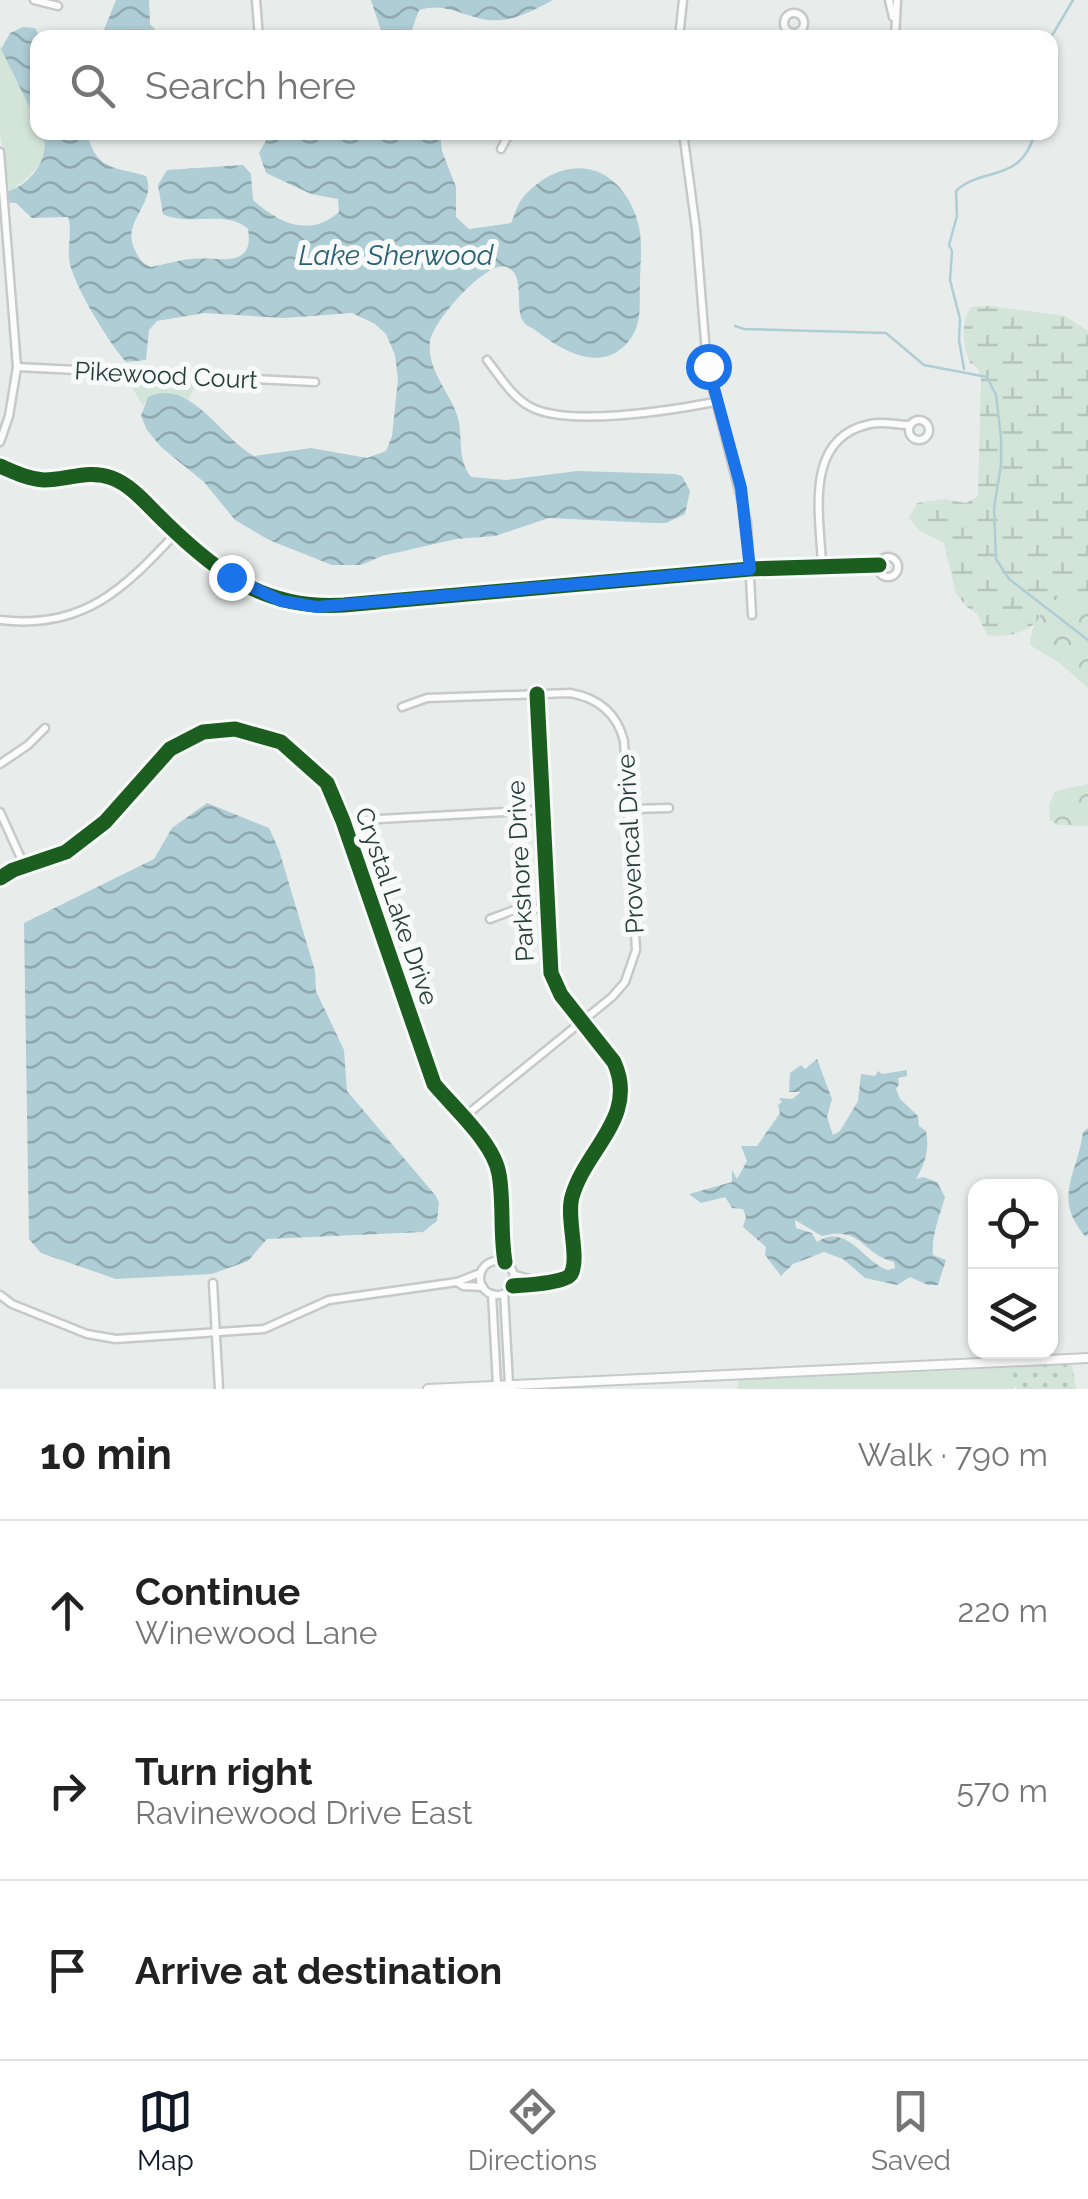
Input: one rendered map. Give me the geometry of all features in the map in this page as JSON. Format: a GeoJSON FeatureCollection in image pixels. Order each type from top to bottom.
{"type":"FeatureCollection","features":[{"type":"Feature","properties":{"kind":"street"},"geometry":{"type":"LineString","coordinates":[[34,0],[58,6]]}},
{"type":"Feature","properties":{"kind":"street"},"geometry":{"type":"LineString","coordinates":[[256,0],[258,30]]}},
{"type":"Feature","properties":{"kind":"street"},"geometry":{"type":"LineString","coordinates":[[680,30],[683,0]]}},
{"type":"Feature","properties":{"kind":"street"},"geometry":{"type":"LineString","coordinates":[[888,0],[894,30]]}},
{"type":"Feature","properties":{"kind":"street"},"geometry":{"type":"LineString","coordinates":[[894,23],[898,0]]}},
{"type":"Feature","properties":{"kind":"street"},"geometry":{"type":"LineString","coordinates":[[501,148],[506,140]]}},
{"type":"Feature","properties":{"kind":"street"},"geometry":{"type":"LineString","coordinates":[[684,140],[706,350],[716,402],[741,488],[752,615]]}},
{"type":"Feature","properties":{"kind":"street"},"geometry":{"type":"LineString","coordinates":[[0,152],[17,367],[9,416],[0,442]]}},
{"type":"Feature","properties":{"kind":"street"},"geometry":{"type":"LineString","coordinates":[[486,360],[519,400],[531,408],[562,416],[669,411],[716,402]]}},
{"type":"Feature","properties":{"kind":"street","name":"Pikewood Court"},"geometry":{"type":"LineString","coordinates":[[17,367],[314,382]]}},
{"type":"Feature","properties":{"kind":"street"},"geometry":{"type":"LineString","coordinates":[[822,565],[819,478],[833,445],[853,430],[870,424],[910,426]]}},
{"type":"Feature","properties":{"kind":"street"},"geometry":{"type":"LineString","coordinates":[[0,466],[34,479],[87,473],[112,478],[133,490],[202,556],[246,587],[281,601],[317,607],[750,569],[879,564]]}},
{"type":"Feature","properties":{"kind":"street"},"geometry":{"type":"LineString","coordinates":[[0,620],[43,621],[76,614],[97,604],[124,586],[176,533]]}},
{"type":"Feature","properties":{"kind":"street","name":"Provencal Drive"},"geometry":{"type":"LineString","coordinates":[[402,707],[427,698],[570,692],[585,696],[614,716],[624,741],[635,959],[625,982],[612,997],[464,1117]]}},
{"type":"Feature","properties":{"kind":"street","name":"Parkshore Drive"},"geometry":{"type":"LineString","coordinates":[[513,1286],[564,1281],[571,1275],[571,1199],[615,1122],[620,1102],[619,1074],[614,1062],[562,995],[551,973],[537,694]]}},
{"type":"Feature","properties":{"kind":"street"},"geometry":{"type":"LineString","coordinates":[[0,764],[28,746],[46,728]]}},
{"type":"Feature","properties":{"kind":"street","name":"Crystal Lake Drive"},"geometry":{"type":"LineString","coordinates":[[0,878],[66,852],[105,822],[170,749],[204,732],[235,729],[281,742],[327,783],[434,1084],[464,1117],[498,1170],[501,1238],[505,1262],[514,1274]]}},
{"type":"Feature","properties":{"kind":"street"},"geometry":{"type":"LineString","coordinates":[[630,810],[669,808]]}},
{"type":"Feature","properties":{"kind":"street"},"geometry":{"type":"LineString","coordinates":[[343,821],[541,810]]}},
{"type":"Feature","properties":{"kind":"street"},"geometry":{"type":"LineString","coordinates":[[0,812],[26,867]]}},
{"type":"Feature","properties":{"kind":"street"},"geometry":{"type":"LineString","coordinates":[[490,919],[514,910],[546,908]]}},
{"type":"Feature","properties":{"kind":"street","name":"Crystal Lake Drive"},"geometry":{"type":"LineString","coordinates":[[0,1295],[12,1304],[104,1339],[273,1327],[329,1300],[457,1282],[480,1273],[492,1261],[501,1238]]}},
{"type":"Feature","properties":{"kind":"street"},"geometry":{"type":"LineString","coordinates":[[492,1261],[505,1262]]}},
{"type":"Feature","properties":{"kind":"street"},"geometry":{"type":"LineString","coordinates":[[480,1273],[483,1287]]}},
{"type":"Feature","properties":{"kind":"street"},"geometry":{"type":"LineString","coordinates":[[497,1385],[492,1294],[504,1294],[513,1286],[514,1274],[538,1281]]}},
{"type":"Feature","properties":{"kind":"street","name":"Crystal Lake Drive"},"geometry":{"type":"LineString","coordinates":[[457,1282],[483,1287],[492,1294]]}},
{"type":"Feature","properties":{"kind":"street"},"geometry":{"type":"LineString","coordinates":[[212,1283],[219,1389]]}},
{"type":"Feature","properties":{"kind":"street"},"geometry":{"type":"LineString","coordinates":[[504,1294],[509,1384]]}},
{"type":"Feature","properties":{"kind":"street"},"geometry":{"type":"LineString","coordinates":[[428,1389],[1088,1358]]}},
{"type":"Feature","properties":{"kind":"green space"},"geometry":{"type":"Polygon","coordinates":[[[0,46],[30,108],[30,140],[44,143],[37,167],[10,192],[0,134],[0,46]]]}},
{"type":"Feature","properties":{"kind":"green space"},"geometry":{"type":"Polygon","coordinates":[[[971,307],[1065,316],[1088,331],[1088,611],[1052,594],[1031,627],[1001,636],[987,635],[977,614],[956,594],[944,543],[920,531],[909,518],[917,503],[944,499],[966,503],[978,496],[981,380],[978,368],[970,363],[964,327],[971,307]]]}},
{"type":"Feature","properties":{"kind":"green space"},"geometry":{"type":"Polygon","coordinates":[[[127,378],[199,380],[188,400],[159,394],[149,396],[143,406],[127,378]]]}},
{"type":"Feature","properties":{"kind":"green space"},"geometry":{"type":"Polygon","coordinates":[[[1052,594],[1088,611],[1088,688],[1058,662],[1030,645],[1037,617],[1052,594]]]}},
{"type":"Feature","properties":{"kind":"green space"},"geometry":{"type":"Polygon","coordinates":[[[1088,784],[1088,826],[1058,825],[1050,820],[1049,805],[1055,791],[1088,784]]]}},
{"type":"Feature","properties":{"kind":"green space"},"geometry":{"type":"Polygon","coordinates":[[[1072,1364],[1076,1389],[1017,1389],[1013,1384],[973,1389],[741,1389],[908,1374],[1072,1364]]]}},
{"type":"Feature","properties":{"kind":"green space"},"geometry":{"type":"Polygon","coordinates":[[[1013,1368],[1014,1389],[738,1389],[738,1380],[1013,1368]]]}},
{"type":"Feature","properties":{"kind":"water"},"geometry":{"type":"Polygon","coordinates":[[[116,0],[149,0],[150,24],[156,30],[104,30],[116,0]]]}},
{"type":"Feature","properties":{"kind":"water"},"geometry":{"type":"Polygon","coordinates":[[[371,0],[553,0],[501,20],[430,8],[419,10],[412,30],[381,30],[371,0]]]}},
{"type":"Feature","properties":{"kind":"water"},"geometry":{"type":"Polygon","coordinates":[[[23,27],[36,30],[30,30],[30,108],[1,49],[10,33],[23,27]]]}},
{"type":"Feature","properties":{"kind":"water","name":"Lake Sherwood"},"geometry":{"type":"Polygon","coordinates":[[[43,140],[89,140],[102,162],[146,176],[147,195],[132,230],[132,240],[139,258],[151,267],[191,259],[232,259],[246,251],[249,242],[248,229],[239,223],[163,214],[158,185],[167,170],[243,165],[251,174],[253,200],[284,221],[306,226],[328,220],[339,212],[338,199],[311,194],[266,173],[259,153],[266,140],[441,140],[456,187],[456,217],[469,229],[511,223],[524,196],[555,173],[587,169],[602,174],[627,197],[640,233],[639,314],[628,342],[617,352],[593,358],[556,345],[524,323],[516,277],[507,267],[498,267],[474,282],[440,322],[430,342],[432,363],[458,418],[462,456],[471,477],[507,480],[577,471],[675,474],[682,476],[690,491],[685,514],[666,523],[549,518],[495,536],[456,539],[382,556],[361,565],[332,565],[269,540],[235,520],[204,482],[161,447],[141,416],[148,397],[163,393],[192,402],[254,456],[311,448],[367,458],[386,451],[392,436],[398,379],[395,355],[386,334],[352,313],[284,318],[204,313],[157,321],[149,330],[146,360],[126,362],[94,315],[73,274],[68,217],[32,218],[16,203],[0,202],[0,193],[19,186],[35,172],[43,140]]]}},
{"type":"Feature","properties":{"kind":"water"},"geometry":{"type":"Polygon","coordinates":[[[207,803],[269,828],[315,971],[316,991],[344,1050],[347,1091],[436,1196],[437,1221],[423,1232],[267,1239],[248,1261],[212,1274],[116,1279],[41,1253],[29,1239],[24,923],[154,859],[172,828],[207,803]]]}},
{"type":"Feature","properties":{"kind":"water"},"geometry":{"type":"Polygon","coordinates":[[[817,1059],[832,1099],[827,1117],[833,1135],[840,1131],[858,1101],[861,1074],[875,1076],[878,1071],[882,1074],[907,1070],[907,1076],[898,1078],[896,1089],[900,1099],[918,1116],[927,1138],[926,1157],[916,1179],[937,1182],[945,1197],[933,1248],[933,1255],[946,1260],[938,1285],[910,1277],[897,1285],[865,1278],[843,1259],[824,1252],[793,1264],[781,1276],[765,1255],[766,1247],[743,1227],[743,1209],[732,1208],[725,1197],[701,1203],[689,1194],[732,1182],[732,1170],[737,1179],[747,1161],[741,1146],[757,1146],[780,1113],[779,1098],[792,1099],[801,1092],[789,1092],[790,1073],[801,1065],[805,1069],[817,1059]],[[795,1220],[796,1228],[812,1233],[817,1242],[828,1237],[846,1240],[879,1266],[895,1268],[894,1262],[854,1238],[822,1236],[795,1220]]]}},
{"type":"Feature","properties":{"kind":"water"},"geometry":{"type":"Polygon","coordinates":[[[1088,1128],[1086,1237],[1070,1210],[1069,1198],[1083,1132],[1088,1128]]]}},
{"type":"Feature","properties":{"kind":"waterway"},"geometry":{"type":"LineString","coordinates":[[1055,30],[1073,0]]}},
{"type":"Feature","properties":{"kind":"waterway"},"geometry":{"type":"LineString","coordinates":[[964,369],[960,319],[950,280],[949,245],[957,216],[956,191],[966,183],[1011,167],[1021,160],[1032,140]]}},
{"type":"Feature","properties":{"kind":"waterway"},"geometry":{"type":"LineString","coordinates":[[735,326],[886,333],[924,365],[987,377],[996,395],[1001,438],[994,508],[996,559],[1009,579],[1088,640]]}},
{"type":"Feature","properties":{"kind":"cycle path"},"geometry":{"type":"LineString","coordinates":[[0,466],[44,480],[86,475],[112,478],[133,491],[224,572],[267,595],[316,605],[750,569],[879,565]]}},
{"type":"Feature","properties":{"kind":"cycle path"},"geometry":{"type":"LineString","coordinates":[[513,1286],[554,1281],[571,1274],[572,1197],[620,1100],[614,1062],[561,995],[551,973],[537,694]]}},
{"type":"Feature","properties":{"kind":"cycle path"},"geometry":{"type":"LineString","coordinates":[[0,878],[66,852],[105,822],[170,749],[203,732],[235,729],[281,742],[327,783],[434,1084],[482,1138],[496,1162],[505,1262]]}},
{"type":"Feature","properties":{"kind":"route"},"geometry":{"type":"LineString","coordinates":[[231,577],[281,601],[317,607],[750,569],[741,488],[708,366]]}}]}
